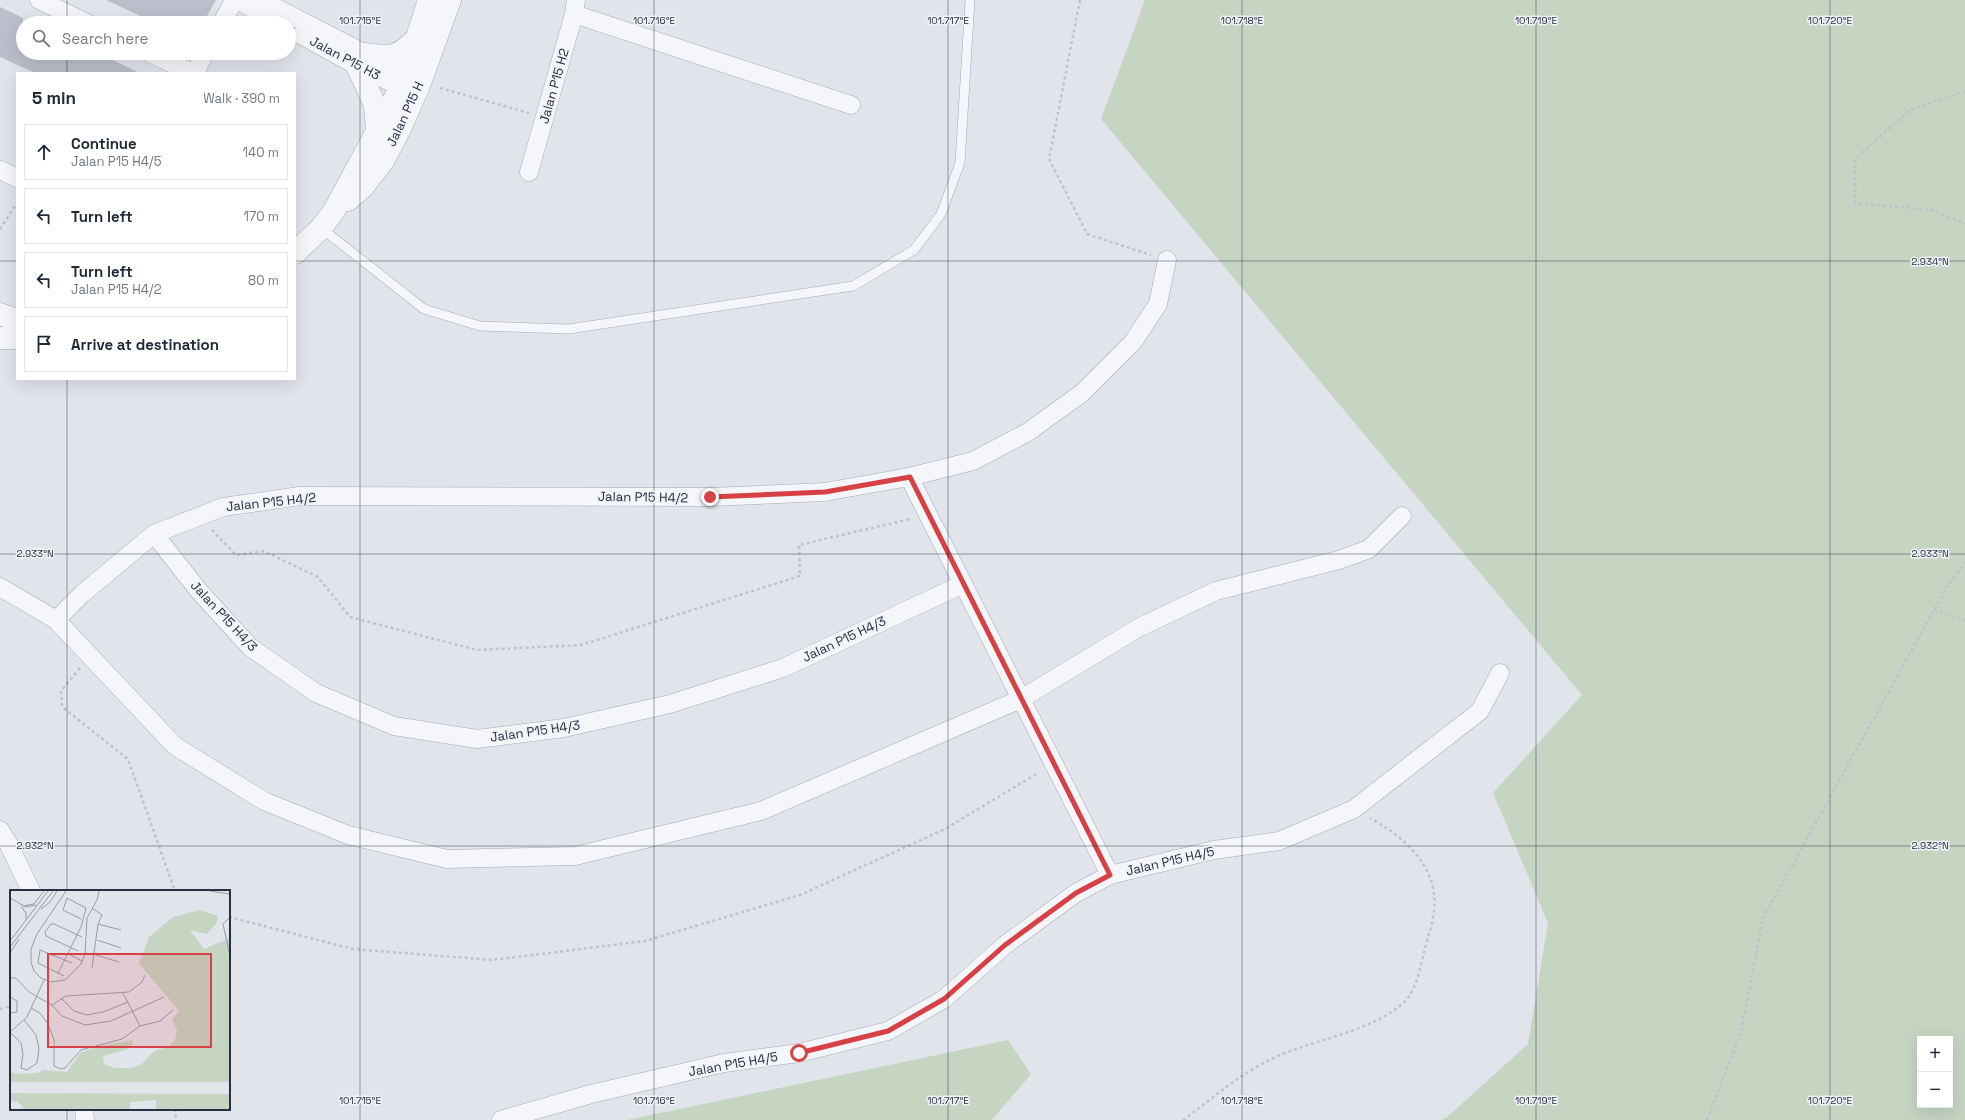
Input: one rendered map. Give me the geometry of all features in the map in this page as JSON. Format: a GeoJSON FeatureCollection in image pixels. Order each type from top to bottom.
{"type":"FeatureCollection","features":[{"type":"Feature","properties":{"kind":"street"},"geometry":{"type":"LineString","coordinates":[[39,0],[72,16]]}},
{"type":"Feature","properties":{"kind":"street"},"geometry":{"type":"LineString","coordinates":[[226,16],[234,0]]}},
{"type":"Feature","properties":{"kind":"street"},"geometry":{"type":"LineString","coordinates":[[237,0],[266,16]]}},
{"type":"Feature","properties":{"kind":"street","name":"Jalan P15 H3"},"geometry":{"type":"LineString","coordinates":[[261,0],[288,16]]}},
{"type":"Feature","properties":{"kind":"street","name":"Jalan P15 H"},"geometry":{"type":"LineString","coordinates":[[334,211],[362,188],[383,161],[400,129],[411,85],[418,37],[429,0]]}},
{"type":"Feature","properties":{"kind":"street","name":"Jalan P15 H"},"geometry":{"type":"LineString","coordinates":[[296,251],[320,228],[334,211],[377,132],[411,85],[450,0]]}},
{"type":"Feature","properties":{"kind":"street"},"geometry":{"type":"LineString","coordinates":[[575,7],[851,105]]}},
{"type":"Feature","properties":{"kind":"street","name":"Jalan P15 H2"},"geometry":{"type":"LineString","coordinates":[[529,172],[575,7]]}},
{"type":"Feature","properties":{"kind":"street","name":"Jalan P15 H3"},"geometry":{"type":"LineString","coordinates":[[296,21],[361,60]]}},
{"type":"Feature","properties":{"kind":"street","name":"Jalan P15 H3"},"geometry":{"type":"LineString","coordinates":[[296,31],[361,60],[411,85]]}},
{"type":"Feature","properties":{"kind":"street"},"geometry":{"type":"LineString","coordinates":[[377,132],[375,104],[361,60],[401,53],[418,37]]}},
{"type":"Feature","properties":{"kind":"street"},"geometry":{"type":"LineString","coordinates":[[165,60],[191,72]]}},
{"type":"Feature","properties":{"kind":"street"},"geometry":{"type":"LineString","coordinates":[[194,72],[201,60]]}},
{"type":"Feature","properties":{"kind":"street"},"geometry":{"type":"LineString","coordinates":[[0,170],[16,178]]}},
{"type":"Feature","properties":{"kind":"street","name":"Jalan P15 H4/2"},"geometry":{"type":"LineString","coordinates":[[56,620],[82,594],[154,534],[223,507],[300,496],[710,497],[825,492],[910,477],[973,461],[1028,432],[1082,393],[1132,342],[1158,304],[1167,260]]}},
{"type":"Feature","properties":{"kind":"street"},"geometry":{"type":"LineString","coordinates":[[0,338],[9,324]]}},
{"type":"Feature","properties":{"kind":"street"},"geometry":{"type":"LineString","coordinates":[[910,477],[1110,875]]}},
{"type":"Feature","properties":{"kind":"street"},"geometry":{"type":"LineString","coordinates":[[0,587],[56,620],[175,746],[264,801],[348,835],[447,859],[575,856],[761,811],[1021,699],[1138,628],[1216,591],[1339,560],[1368,548],[1402,516]]}},
{"type":"Feature","properties":{"kind":"street","name":"Jalan P15 H4/3"},"geometry":{"type":"LineString","coordinates":[[154,534],[199,591],[250,647],[316,693],[394,726],[477,739],[564,728],[685,700],[783,668],[963,584]]}},
{"type":"Feature","properties":{"kind":"street","name":"Jalan P15 H4/5"},"geometry":{"type":"LineString","coordinates":[[501,1120],[591,1094],[724,1063],[799,1053],[888,1031],[944,999],[1011,941],[1076,893],[1110,875],[1214,850],[1280,841],[1354,809],[1480,711],[1500,673]]}},
{"type":"Feature","properties":{"kind":"street"},"geometry":{"type":"LineString","coordinates":[[0,830],[8,843],[31,890]]}},
{"type":"Feature","properties":{"kind":"lane"},"geometry":{"type":"LineString","coordinates":[[320,228],[424,309],[480,326],[569,329],[853,286],[914,250],[941,214],[960,163],[970,0]]}},
{"type":"Feature","properties":{"kind":"path"},"geometry":{"type":"LineString","coordinates":[[1080,0],[1049,159],[1087,234],[1167,260]]}},
{"type":"Feature","properties":{"kind":"path"},"geometry":{"type":"LineString","coordinates":[[411,85],[545,117]]}},
{"type":"Feature","properties":{"kind":"path"},"geometry":{"type":"LineString","coordinates":[[1965,91],[1911,110],[1856,159],[1855,203],[1931,210],[1965,223]]}},
{"type":"Feature","properties":{"kind":"path"},"geometry":{"type":"LineString","coordinates":[[0,229],[16,205]]}},
{"type":"Feature","properties":{"kind":"path"},"geometry":{"type":"LineString","coordinates":[[199,516],[236,555],[264,552],[318,578],[350,617],[477,650],[582,645],[800,576],[799,545],[929,515]]}},
{"type":"Feature","properties":{"kind":"path"},"geometry":{"type":"LineString","coordinates":[[1707,1120],[1741,1032],[1763,918],[1948,585],[1965,562]]}},
{"type":"Feature","properties":{"kind":"path"},"geometry":{"type":"LineString","coordinates":[[1934,610],[1965,620]]}},
{"type":"Feature","properties":{"kind":"path"},"geometry":{"type":"LineString","coordinates":[[90,656],[61,691],[62,707],[128,759],[175,890]]}},
{"type":"Feature","properties":{"kind":"path"},"geometry":{"type":"LineString","coordinates":[[230,917],[353,949],[492,960],[645,941],[800,895],[945,829],[1054,764]]}},
{"type":"Feature","properties":{"kind":"path"},"geometry":{"type":"LineString","coordinates":[[1183,1120],[1252,1069],[1278,1056],[1379,1019],[1402,1004],[1416,984],[1433,919],[1434,895],[1429,872],[1414,851],[1387,827],[1354,809]]}},
{"type":"Feature","properties":{"kind":"path"},"geometry":{"type":"LineString","coordinates":[[0,1009],[10,1006]]}},
{"type":"Feature","properties":{"kind":"path"},"geometry":{"type":"LineString","coordinates":[[175,1110],[176,1120]]}},
{"type":"Feature","properties":{"kind":"green space"},"geometry":{"type":"Polygon","coordinates":[[[1145,0],[1965,0],[1965,1120],[1440,1120],[1446,1118],[1528,1044],[1548,923],[1493,793],[1582,695],[1101,119],[1145,0]]]}},
{"type":"Feature","properties":{"kind":"green space"},"geometry":{"type":"Polygon","coordinates":[[[1008,1040],[1031,1074],[992,1120],[627,1120],[1008,1040]]]}},
{"type":"Feature","properties":{"kind":"building"},"geometry":{"type":"Polygon","coordinates":[[[106,0],[216,0],[207,16],[140,16],[106,0]]]}},
{"type":"Feature","properties":{"kind":"building"},"geometry":{"type":"Polygon","coordinates":[[[0,7],[19,16],[16,16],[16,60],[113,60],[138,72],[33,72],[0,57],[0,7]]]}},
{"type":"Feature","properties":{"kind":"route"},"geometry":{"type":"LineString","coordinates":[[710,497],[825,492],[910,477],[1110,875],[1076,893],[1005,945],[944,999],[888,1031],[799,1053]]}}]}
